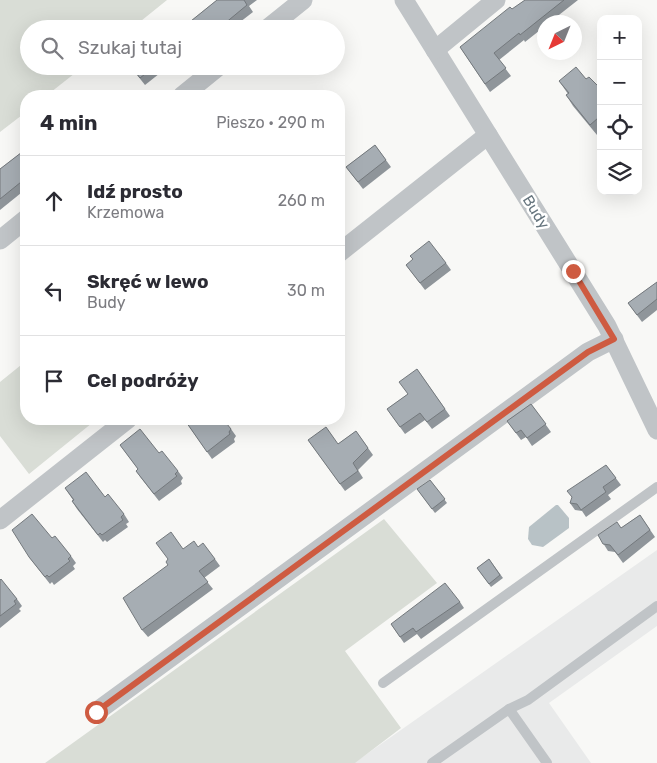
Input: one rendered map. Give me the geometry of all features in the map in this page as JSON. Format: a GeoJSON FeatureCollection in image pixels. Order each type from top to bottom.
{"type":"FeatureCollection","features":[{"type":"Feature","properties":{"kind":"street"},"geometry":{"type":"LineString","coordinates":[[278,20],[303,0]]}},
{"type":"Feature","properties":{"kind":"street","name":"Budy"},"geometry":{"type":"LineString","coordinates":[[404,0],[614,339],[657,430]]}},
{"type":"Feature","properties":{"kind":"street"},"geometry":{"type":"LineString","coordinates":[[435,50],[496,0]]}},
{"type":"Feature","properties":{"kind":"street"},"geometry":{"type":"LineString","coordinates":[[190,90],[209,75]]}},
{"type":"Feature","properties":{"kind":"street"},"geometry":{"type":"LineString","coordinates":[[345,248],[488,135]]}},
{"type":"Feature","properties":{"kind":"street"},"geometry":{"type":"LineString","coordinates":[[0,240],[20,224]]}},
{"type":"Feature","properties":{"kind":"street"},"geometry":{"type":"LineString","coordinates":[[96,712],[588,352],[614,339]]}},
{"type":"Feature","properties":{"kind":"street"},"geometry":{"type":"LineString","coordinates":[[0,520],[120,425]]}},
{"type":"Feature","properties":{"kind":"lane"},"geometry":{"type":"LineString","coordinates":[[383,683],[657,487]]}},
{"type":"Feature","properties":{"kind":"lane"},"geometry":{"type":"LineString","coordinates":[[432,763],[509,709],[528,700],[657,606]]}},
{"type":"Feature","properties":{"kind":"lane"},"geometry":{"type":"LineString","coordinates":[[509,709],[547,763]]}},
{"type":"Feature","properties":{"kind":"shaded area"},"geometry":{"type":"Polygon","coordinates":[[[0,0],[167,0],[142,20],[20,20],[20,75],[73,75],[54,90],[20,90],[20,117],[0,132],[0,0]]]}},
{"type":"Feature","properties":{"kind":"shaded area"},"geometry":{"type":"Polygon","coordinates":[[[20,366],[20,425],[90,425],[29,474],[0,436],[0,382],[20,366]]]}},
{"type":"Feature","properties":{"kind":"shaded area"},"geometry":{"type":"Polygon","coordinates":[[[556,505],[569,518],[569,528],[543,547],[532,545],[528,539],[529,527],[556,505]]]}},
{"type":"Feature","properties":{"kind":"shaded area"},"geometry":{"type":"Polygon","coordinates":[[[384,519],[437,583],[345,651],[401,728],[355,763],[45,763],[384,519]]]}},
{"type":"Feature","properties":{"kind":"shaded area"},"geometry":{"type":"Polygon","coordinates":[[[657,550],[657,626],[549,703],[591,763],[354,763],[657,550]]]}},
{"type":"Feature","properties":{"kind":"building"},"geometry":{"type":"Polygon","coordinates":[[[217,0],[244,0],[247,5],[229,20],[192,20],[217,0]]]}},
{"type":"Feature","properties":{"kind":"building"},"geometry":{"type":"Polygon","coordinates":[[[525,0],[564,0],[545,15],[537,15],[537,21],[494,53],[506,68],[485,84],[460,47],[510,7],[512,9],[525,0]]]}},
{"type":"Feature","properties":{"kind":"building"},"geometry":{"type":"Polygon","coordinates":[[[576,67],[586,79],[589,77],[597,85],[597,119],[590,125],[566,95],[569,93],[559,81],[576,67]]]}},
{"type":"Feature","properties":{"kind":"building"},"geometry":{"type":"Polygon","coordinates":[[[375,145],[386,160],[358,182],[346,167],[375,145]]]}},
{"type":"Feature","properties":{"kind":"building"},"geometry":{"type":"Polygon","coordinates":[[[20,154],[20,183],[0,199],[0,169],[20,154]]]}},
{"type":"Feature","properties":{"kind":"building"},"geometry":{"type":"Polygon","coordinates":[[[429,241],[446,263],[420,283],[406,265],[413,259],[410,256],[429,241]]]}},
{"type":"Feature","properties":{"kind":"building"},"geometry":{"type":"Polygon","coordinates":[[[657,282],[657,299],[637,315],[628,303],[657,282]]]}},
{"type":"Feature","properties":{"kind":"building"},"geometry":{"type":"Polygon","coordinates":[[[417,369],[445,409],[427,422],[420,413],[400,427],[387,409],[408,394],[399,382],[417,369]]]}},
{"type":"Feature","properties":{"kind":"building"},"geometry":{"type":"Polygon","coordinates":[[[531,404],[546,424],[527,438],[521,430],[516,433],[507,421],[531,404]]]}},
{"type":"Feature","properties":{"kind":"building"},"geometry":{"type":"Polygon","coordinates":[[[188,425],[228,425],[231,429],[230,434],[207,452],[188,425]]]}},
{"type":"Feature","properties":{"kind":"building"},"geometry":{"type":"Polygon","coordinates":[[[326,427],[338,444],[356,431],[368,448],[353,463],[358,471],[340,484],[308,440],[326,427]]]}},
{"type":"Feature","properties":{"kind":"building"},"geometry":{"type":"Polygon","coordinates":[[[140,429],[159,453],[162,451],[178,471],[175,474],[177,476],[154,494],[136,471],[138,469],[120,445],[140,429]]]}},
{"type":"Feature","properties":{"kind":"building"},"geometry":{"type":"Polygon","coordinates":[[[606,465],[616,478],[603,487],[606,492],[581,510],[577,504],[570,503],[572,497],[567,491],[606,465]]]}},
{"type":"Feature","properties":{"kind":"building"},"geometry":{"type":"Polygon","coordinates":[[[86,472],[105,497],[108,494],[124,514],[121,517],[123,520],[102,535],[100,533],[98,535],[72,501],[74,500],[65,488],[86,472]]]}},
{"type":"Feature","properties":{"kind":"building"},"geometry":{"type":"Polygon","coordinates":[[[430,480],[445,499],[432,509],[417,489],[430,480]]]}},
{"type":"Feature","properties":{"kind":"building"},"geometry":{"type":"Polygon","coordinates":[[[32,514],[52,538],[55,536],[71,556],[68,559],[70,561],[49,577],[47,575],[45,577],[29,557],[12,530],[32,514]]]}},
{"type":"Feature","properties":{"kind":"building"},"geometry":{"type":"Polygon","coordinates":[[[640,515],[650,530],[618,555],[610,545],[603,544],[598,535],[617,522],[621,528],[640,515]]]}},
{"type":"Feature","properties":{"kind":"building"},"geometry":{"type":"Polygon","coordinates":[[[171,532],[183,549],[194,541],[198,547],[203,543],[215,559],[199,571],[208,582],[142,630],[123,598],[168,565],[166,562],[168,559],[156,543],[171,532]]]}},
{"type":"Feature","properties":{"kind":"building"},"geometry":{"type":"Polygon","coordinates":[[[489,559],[500,575],[489,584],[477,568],[489,559]]]}},
{"type":"Feature","properties":{"kind":"building"},"geometry":{"type":"Polygon","coordinates":[[[0,580],[17,599],[14,601],[16,604],[0,616],[0,580]]]}},
{"type":"Feature","properties":{"kind":"building"},"geometry":{"type":"Polygon","coordinates":[[[445,583],[460,602],[416,632],[413,628],[400,637],[391,624],[445,583]]]}},
{"type":"Feature","properties":{"kind":"route"},"geometry":{"type":"LineString","coordinates":[[96,712],[588,352],[614,339],[573,271]]}}]}
